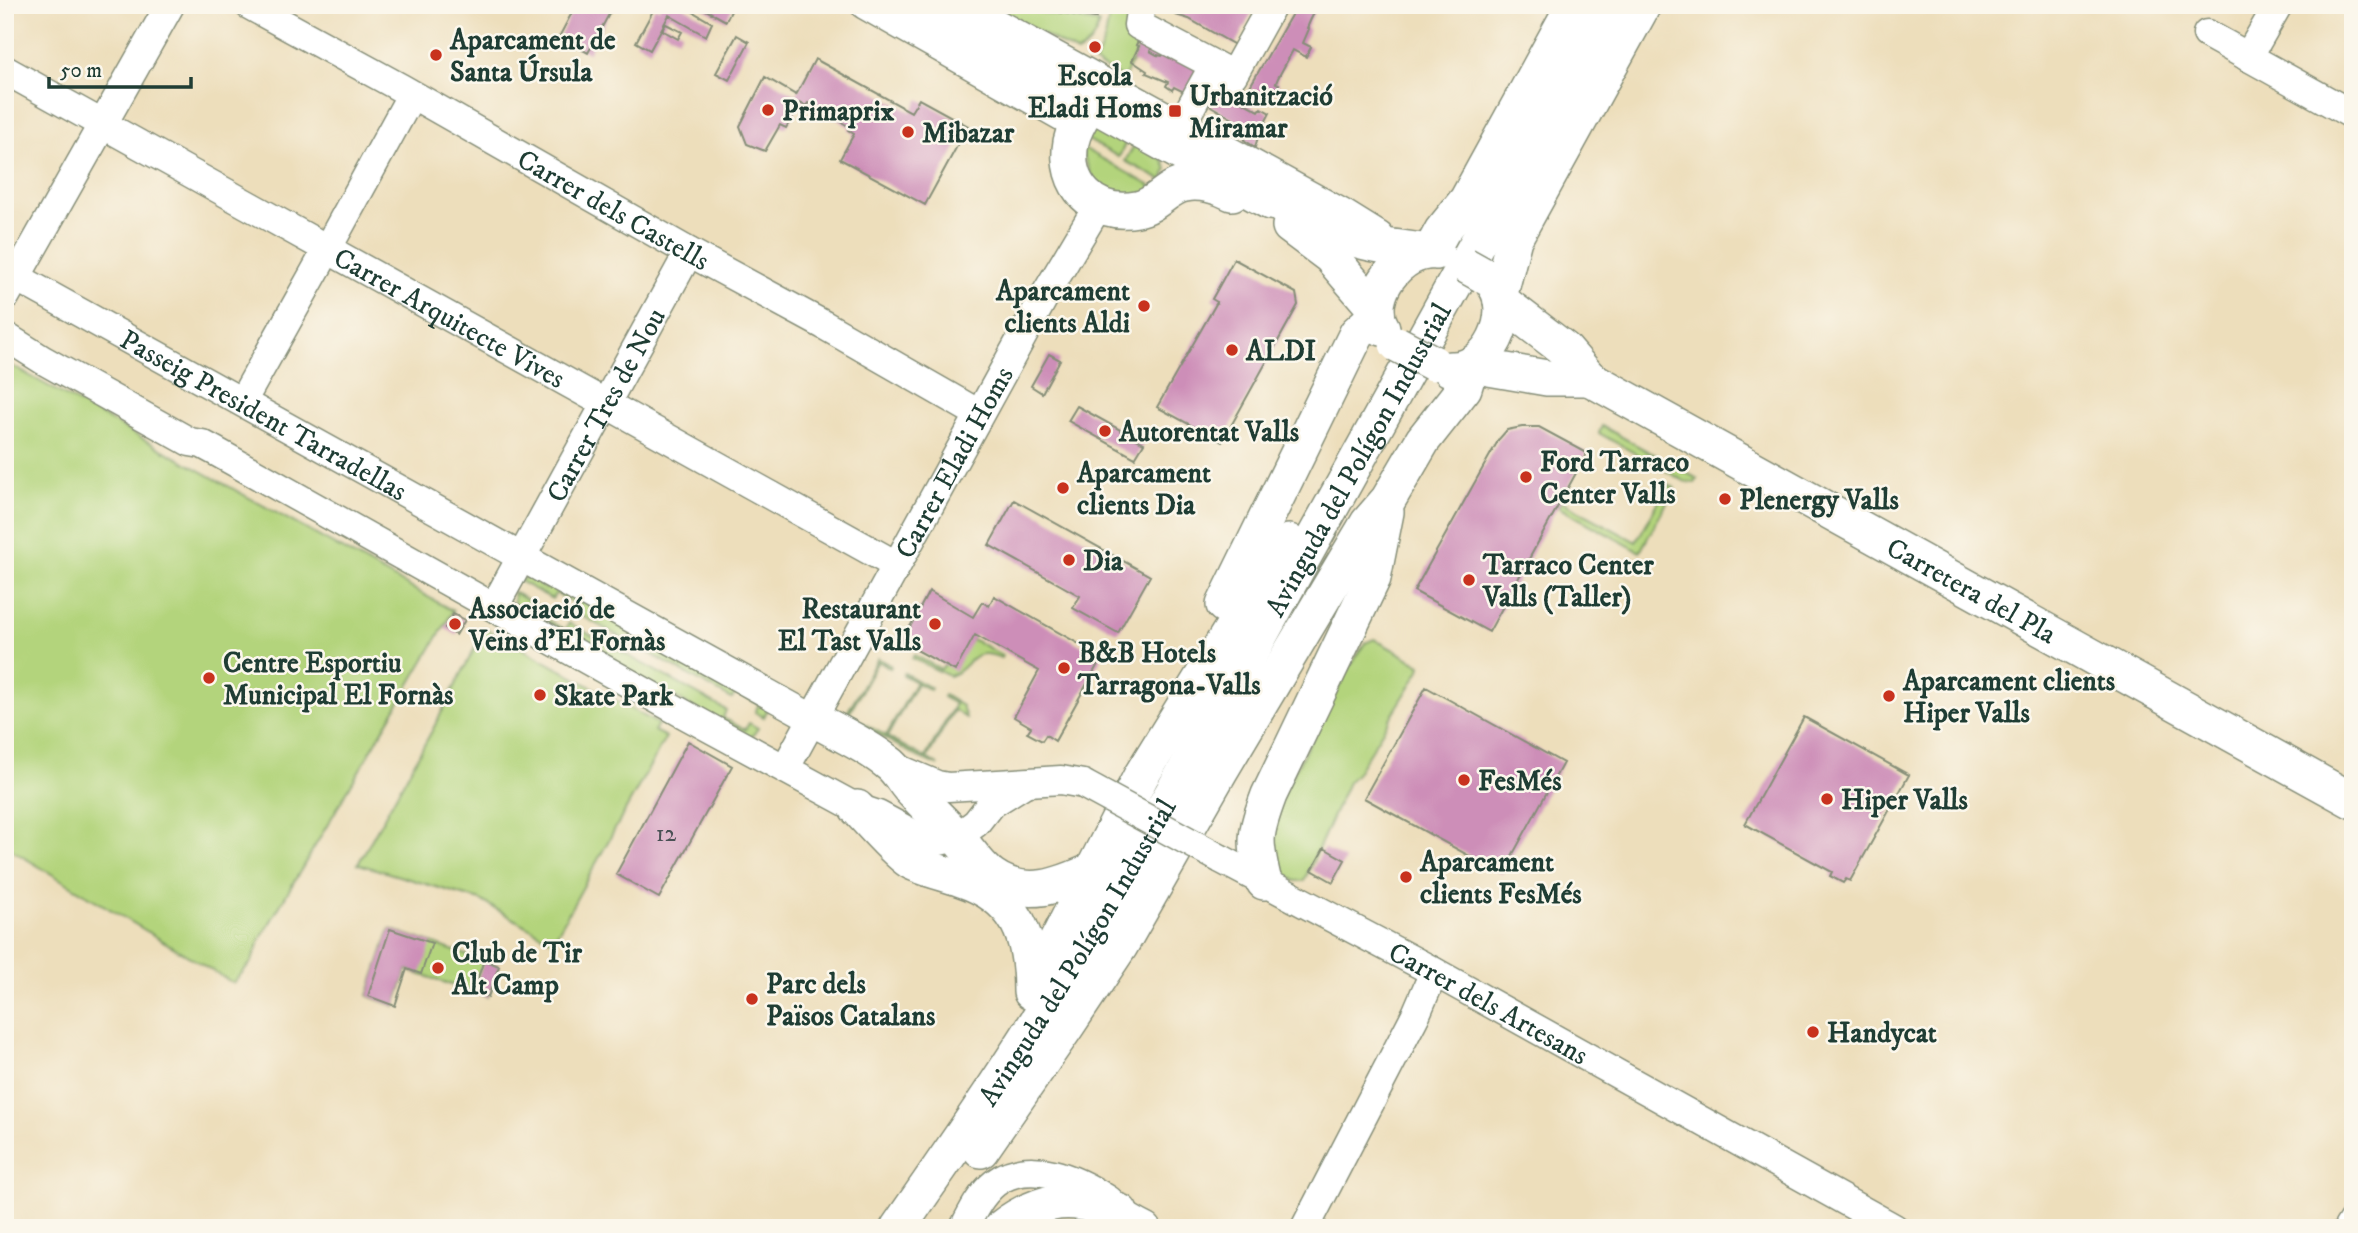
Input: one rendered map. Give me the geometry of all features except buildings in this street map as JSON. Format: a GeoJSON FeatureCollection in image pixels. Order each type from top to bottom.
{"type":"FeatureCollection","features":[{"type":"Feature","properties":{"kind":"main road"},"geometry":{"type":"LineString","coordinates":[[913,5],[1084,114],[1272,209],[1330,256],[1377,313]]}},
{"type":"Feature","properties":{"kind":"main road"},"geometry":{"type":"LineString","coordinates":[[1574,5],[1467,200],[1424,251],[1395,269],[1378,298],[1377,313],[1380,325],[1388,336],[1397,344],[1433,363],[1453,369],[1471,365],[1548,378],[1589,377]]}},
{"type":"Feature","properties":{"kind":"main road","name":"Avinguda del Polígon Industrial"},"geometry":{"type":"LineString","coordinates":[[898,1228],[993,1089],[1071,966],[1185,772],[1609,5]]}},
{"type":"Feature","properties":{"kind":"main road"},"geometry":{"type":"LineString","coordinates":[[924,1228],[1120,946],[1220,771],[1368,523],[1388,500],[1423,440],[1464,388],[1471,365],[1486,353],[1495,338],[1500,327],[1495,290],[1514,239],[1643,5]]}},
{"type":"Feature","properties":{"kind":"main road"},"geometry":{"type":"LineString","coordinates":[[1084,114],[1072,139],[1071,168],[1081,190],[1098,206],[1136,210],[1158,201],[1177,187],[1196,183],[1228,191],[1272,209],[1284,203],[1324,226],[1357,240],[1424,251],[1495,290],[1564,349],[1589,377]]}},
{"type":"Feature","properties":{"kind":"main road"},"geometry":{"type":"LineString","coordinates":[[1188,698],[1185,683],[1357,333],[1377,313]]}},
{"type":"Feature","properties":{"kind":"main road","name":"Carretera del Pla"},"geometry":{"type":"LineString","coordinates":[[1589,377],[2353,801]]}},
{"type":"Feature","properties":{"kind":"main road"},"geometry":{"type":"LineString","coordinates":[[933,1177],[928,1158],[1031,992],[1141,776],[1249,601],[1321,494],[1356,464]]}},
{"type":"Feature","properties":{"kind":"main road"},"geometry":{"type":"LineString","coordinates":[[1264,882],[1255,846],[1259,821],[1373,578],[1388,500]]}},
{"type":"Feature","properties":{"kind":"main road"},"geometry":{"type":"LineString","coordinates":[[812,718],[854,741],[925,789],[966,830],[983,867],[1007,884],[1044,889],[1067,883],[1094,870]]}},
{"type":"Feature","properties":{"kind":"main road"},"geometry":{"type":"LineString","coordinates":[[896,837],[899,805],[925,789]]}},
{"type":"Feature","properties":{"kind":"main road"},"geometry":{"type":"LineString","coordinates":[[857,808],[896,837],[910,861],[980,885],[1001,902],[1019,922],[1029,945],[1031,992]]}},
{"type":"Feature","properties":{"kind":"main road"},"geometry":{"type":"LineString","coordinates":[[1001,1228],[1020,1215],[1042,1205],[1058,1202],[1082,1203],[1134,1220]]}},
{"type":"Feature","properties":{"kind":"street"},"geometry":{"type":"LineString","coordinates":[[9,282],[170,5]]}},
{"type":"Feature","properties":{"kind":"street","name":"Carrer dels Castells"},"geometry":{"type":"LineString","coordinates":[[248,5],[401,88],[979,414]]}},
{"type":"Feature","properties":{"kind":"street"},"geometry":{"type":"LineString","coordinates":[[864,5],[1084,114]]}},
{"type":"Feature","properties":{"kind":"street"},"geometry":{"type":"LineString","coordinates":[[963,5],[1342,212],[1424,251]]}},
{"type":"Feature","properties":{"kind":"street"},"geometry":{"type":"LineString","coordinates":[[1141,5],[1138,25],[1233,75],[1272,5]]}},
{"type":"Feature","properties":{"kind":"street"},"geometry":{"type":"LineString","coordinates":[[2248,57],[2278,5]]}},
{"type":"Feature","properties":{"kind":"street"},"geometry":{"type":"LineString","coordinates":[[2207,34],[2353,115]]}},
{"type":"Feature","properties":{"kind":"street"},"geometry":{"type":"LineString","coordinates":[[1181,125],[1214,65]]}},
{"type":"Feature","properties":{"kind":"street","name":"Carrer Arquitecte Vives"},"geometry":{"type":"LineString","coordinates":[[5,70],[896,565]]}},
{"type":"Feature","properties":{"kind":"street"},"geometry":{"type":"LineString","coordinates":[[248,390],[407,103]]}},
{"type":"Feature","properties":{"kind":"street","name":"Carrer Eladi Homs"},"geometry":{"type":"LineString","coordinates":[[786,767],[1044,297],[1098,206]]}},
{"type":"Feature","properties":{"kind":"street","name":"Carrer Tres de Nou"},"geometry":{"type":"LineString","coordinates":[[521,557],[689,252]]}},
{"type":"Feature","properties":{"kind":"street","name":"Passeig President Tarradellas"},"geometry":{"type":"LineString","coordinates":[[9,282],[521,557],[812,718]]}},
{"type":"Feature","properties":{"kind":"street","name":"Passeig President Tarradellas"},"geometry":{"type":"LineString","coordinates":[[5,336],[190,442],[202,444],[681,713],[786,767],[857,808]]}},
{"type":"Feature","properties":{"kind":"street"},"geometry":{"type":"LineString","coordinates":[[494,607],[521,557]]}},
{"type":"Feature","properties":{"kind":"street","name":"Carrer dels Artesans"},"geometry":{"type":"LineString","coordinates":[[1026,783],[1062,779],[1083,783],[1434,972],[1894,1228]]}},
{"type":"Feature","properties":{"kind":"street"},"geometry":{"type":"LineString","coordinates":[[925,789],[1026,783]]}},
{"type":"Feature","properties":{"kind":"street"},"geometry":{"type":"LineString","coordinates":[[896,837],[930,843],[966,830],[990,805],[1026,783]]}},
{"type":"Feature","properties":{"kind":"street"},"geometry":{"type":"LineString","coordinates":[[1305,1228],[1416,1014],[1434,972]]}},
{"type":"Feature","properties":{"kind":"street"},"geometry":{"type":"LineString","coordinates":[[964,1228],[974,1207],[996,1182],[1021,1172],[1039,1171],[1057,1174],[1110,1200],[1134,1220]]}},
{"type":"Feature","properties":{"kind":"street"},"geometry":{"type":"LineString","coordinates":[[2348,1228],[2353,1220]]}},
{"type":"Feature","properties":{"kind":"green space"},"geometry":{"type":"Polygon","coordinates":[[[990,5],[1099,23],[1092,41],[1077,53],[990,5]]]}},
{"type":"Feature","properties":{"kind":"green space"},"geometry":{"type":"Polygon","coordinates":[[[1111,5],[1134,5],[1128,41],[1139,46],[1124,79],[1095,63],[1105,39],[1111,5]]]}},
{"type":"Feature","properties":{"kind":"green space"},"geometry":{"type":"Polygon","coordinates":[[[1094,125],[1127,140],[1119,157],[1083,137],[1094,125]]]}},
{"type":"Feature","properties":{"kind":"green space"},"geometry":{"type":"Polygon","coordinates":[[[1135,144],[1163,160],[1167,169],[1163,181],[1125,161],[1135,144]]]}},
{"type":"Feature","properties":{"kind":"green space"},"geometry":{"type":"Polygon","coordinates":[[[1080,146],[1156,189],[1143,197],[1097,191],[1080,146]]]}},
{"type":"Feature","properties":{"kind":"green space","name":"Centre Esportiu Municipal El Fornàs"},"geometry":{"type":"Polygon","coordinates":[[[5,362],[453,611],[261,938],[251,963],[233,983],[5,846],[5,362]]]}},
{"type":"Feature","properties":{"kind":"green space"},"geometry":{"type":"Polygon","coordinates":[[[1602,426],[1698,479],[1695,483],[1686,482],[1599,433],[1602,426]]]}},
{"type":"Feature","properties":{"kind":"green space"},"geometry":{"type":"Polygon","coordinates":[[[1668,485],[1675,488],[1640,552],[1558,507],[1561,501],[1636,542],[1668,485]]]}},
{"type":"Feature","properties":{"kind":"green space"},"geometry":{"type":"Polygon","coordinates":[[[528,576],[541,579],[538,585],[546,589],[550,583],[770,704],[764,717],[755,712],[759,704],[736,692],[732,699],[575,612],[578,605],[556,593],[552,599],[519,581],[528,576]]]}},
{"type":"Feature","properties":{"kind":"green space"},"geometry":{"type":"Polygon","coordinates":[[[513,592],[546,610],[543,617],[565,630],[569,623],[726,710],[723,718],[745,730],[749,723],[758,728],[750,739],[531,617],[534,611],[526,606],[522,612],[514,604],[513,592]]]}},
{"type":"Feature","properties":{"kind":"green space"},"geometry":{"type":"Polygon","coordinates":[[[485,628],[658,724],[654,731],[666,737],[553,941],[480,900],[358,864],[485,628]]]}},
{"type":"Feature","properties":{"kind":"green space"},"geometry":{"type":"Polygon","coordinates":[[[972,639],[1002,655],[1001,658],[982,654],[976,656],[962,669],[949,676],[912,658],[914,655],[941,669],[972,639]]]}},
{"type":"Feature","properties":{"kind":"green space"},"geometry":{"type":"Polygon","coordinates":[[[1374,639],[1421,665],[1420,670],[1356,774],[1348,782],[1304,881],[1295,881],[1282,871],[1273,849],[1277,804],[1347,672],[1365,643],[1374,639]]]}},
{"type":"Feature","properties":{"kind":"green space"},"geometry":{"type":"Polygon","coordinates":[[[878,658],[891,666],[890,668],[878,661],[848,715],[886,736],[916,682],[903,675],[904,673],[931,688],[930,690],[917,683],[887,737],[925,758],[955,704],[943,697],[944,695],[962,706],[966,718],[954,710],[927,758],[939,766],[845,716],[878,658]]]}},
{"type":"Feature","properties":{"kind":"green space","name":"Club de Tir Alt Camp"},"geometry":{"type":"Polygon","coordinates":[[[390,929],[499,966],[488,997],[407,970],[395,1006],[368,996],[390,929]]]}},
{"type":"Feature","properties":{"kind":"place","name":"Escola Eladi Homs"},"geometry":{"type":"Point","coordinates":[1095,47]}},
{"type":"Feature","properties":{"kind":"place","name":"Aparcament de Santa Úrsula"},"geometry":{"type":"Point","coordinates":[436,55]}},
{"type":"Feature","properties":{"kind":"place","name":"Primaprix"},"geometry":{"type":"Point","coordinates":[768,110]}},
{"type":"Feature","properties":{"kind":"place","name":"Urbanització Miramar"},"geometry":{"type":"Point","coordinates":[1175,111]}},
{"type":"Feature","properties":{"kind":"place","name":"Mibazar"},"geometry":{"type":"Point","coordinates":[908,132]}},
{"type":"Feature","properties":{"kind":"place","name":"Aparcament clients Aldi"},"geometry":{"type":"Point","coordinates":[1144,306]}},
{"type":"Feature","properties":{"kind":"place","name":"ALDI"},"geometry":{"type":"Point","coordinates":[1232,350]}},
{"type":"Feature","properties":{"kind":"place","name":"Autorentat Valls"},"geometry":{"type":"Point","coordinates":[1105,431]}},
{"type":"Feature","properties":{"kind":"place","name":"Ford Tarraco Center Valls"},"geometry":{"type":"Point","coordinates":[1526,477]}},
{"type":"Feature","properties":{"kind":"place","name":"Aparcament clients Dia"},"geometry":{"type":"Point","coordinates":[1063,488]}},
{"type":"Feature","properties":{"kind":"place","name":"Plenergy Valls"},"geometry":{"type":"Point","coordinates":[1725,499]}},
{"type":"Feature","properties":{"kind":"place","name":"Dia"},"geometry":{"type":"Point","coordinates":[1069,560]}},
{"type":"Feature","properties":{"kind":"place","name":"Tarraco Center Valls (Taller)"},"geometry":{"type":"Point","coordinates":[1469,580]}},
{"type":"Feature","properties":{"kind":"place","name":"Associació de Veïns d'El Fornàs"},"geometry":{"type":"Point","coordinates":[455,624]}},
{"type":"Feature","properties":{"kind":"place","name":"Restaurant El Tast Valls"},"geometry":{"type":"Point","coordinates":[935,624]}},
{"type":"Feature","properties":{"kind":"place","name":"B&B Hotels Tarragona-Valls"},"geometry":{"type":"Point","coordinates":[1064,668]}},
{"type":"Feature","properties":{"kind":"place","name":"Centre Esportiu Municipal El Fornàs"},"geometry":{"type":"Point","coordinates":[209,678]}},
{"type":"Feature","properties":{"kind":"place","name":"Skate Park"},"geometry":{"type":"Point","coordinates":[540,695]}},
{"type":"Feature","properties":{"kind":"place","name":"Aparcament clients Hiper Valls"},"geometry":{"type":"Point","coordinates":[1889,696]}},
{"type":"Feature","properties":{"kind":"place","name":"FesMés"},"geometry":{"type":"Point","coordinates":[1464,780]}},
{"type":"Feature","properties":{"kind":"place","name":"Hiper Valls"},"geometry":{"type":"Point","coordinates":[1827,799]}},
{"type":"Feature","properties":{"kind":"place","name":"Aparcament clients FesMés"},"geometry":{"type":"Point","coordinates":[1406,877]}},
{"type":"Feature","properties":{"kind":"place","name":"Club de Tir Alt Camp"},"geometry":{"type":"Point","coordinates":[438,968]}},
{"type":"Feature","properties":{"kind":"place","name":"Parc dels Països Catalans"},"geometry":{"type":"Point","coordinates":[752,999]}},
{"type":"Feature","properties":{"kind":"place","name":"Handycat"},"geometry":{"type":"Point","coordinates":[1813,1032]}}]}
